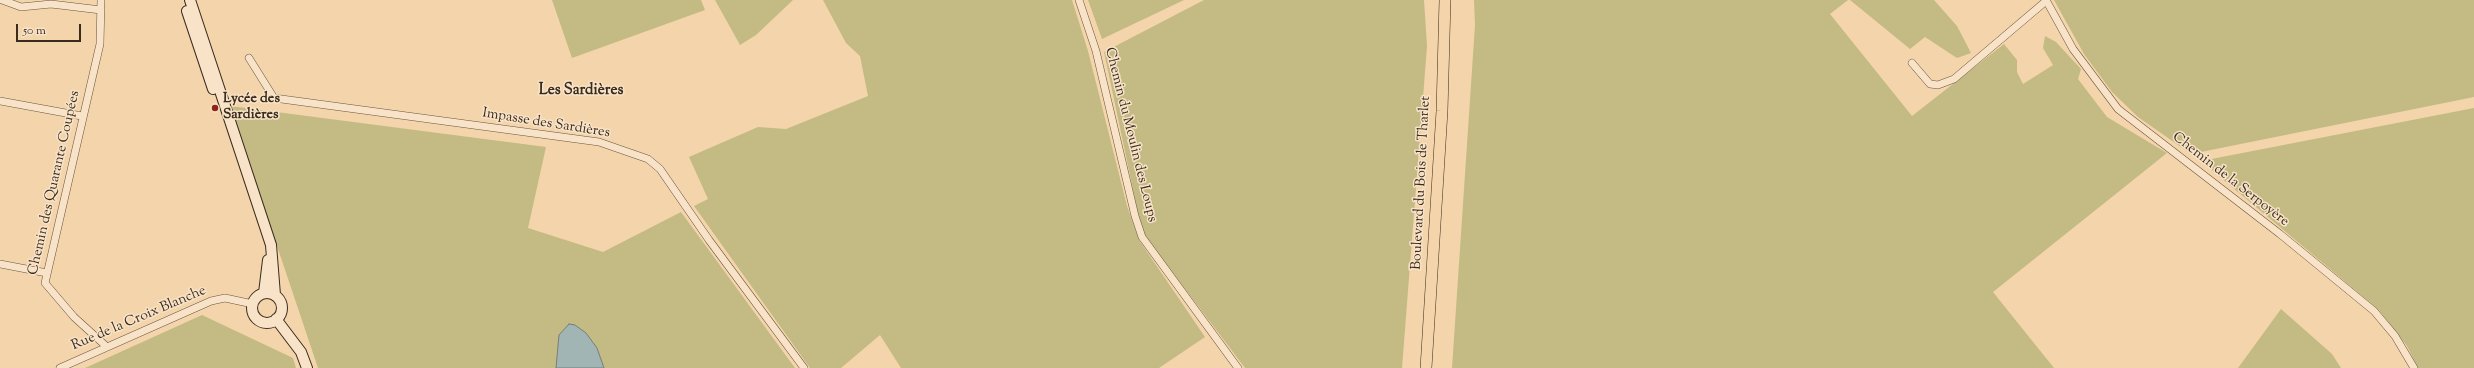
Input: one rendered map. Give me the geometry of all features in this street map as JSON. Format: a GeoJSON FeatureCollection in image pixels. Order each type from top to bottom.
{"type":"FeatureCollection","features":[{"type":"Feature","properties":{"kind":"main road"},"geometry":{"type":"LineString","coordinates":[[183,0],[267,246],[268,263],[264,293]]}},
{"type":"Feature","properties":{"kind":"main road"},"geometry":{"type":"LineString","coordinates":[[190,0],[271,245],[275,295],[281,303],[282,308],[276,319],[267,322],[257,319],[254,314],[253,304],[258,296],[264,293],[275,295]]}},
{"type":"Feature","properties":{"kind":"main road","name":"Boulevard du Bois de Tharlet"},"geometry":{"type":"LineString","coordinates":[[1426,368],[1442,103],[1445,0]]}},
{"type":"Feature","properties":{"kind":"main road"},"geometry":{"type":"LineString","coordinates":[[276,319],[301,352],[307,368]]}},
{"type":"Feature","properties":{"kind":"street"},"geometry":{"type":"LineString","coordinates":[[2,0],[21,7],[51,4],[101,10]]}},
{"type":"Feature","properties":{"kind":"street","name":"Chemin des Quarante Coupées"},"geometry":{"type":"LineString","coordinates":[[101,0],[100,44],[82,116],[45,283],[49,290],[74,317],[107,347]]}},
{"type":"Feature","properties":{"kind":"street","name":"Chemin du Moulin des Loups"},"geometry":{"type":"LineString","coordinates":[[1079,0],[1096,50],[1135,216],[1142,237],[1238,368]]}},
{"type":"Feature","properties":{"kind":"street"},"geometry":{"type":"LineString","coordinates":[[1912,63],[1930,84],[1938,85],[1954,79],[2046,0]]}},
{"type":"Feature","properties":{"kind":"street","name":"Chemin de la Serpoyère"},"geometry":{"type":"LineString","coordinates":[[2046,0],[2073,49],[2118,109],[2280,234],[2374,311],[2395,336],[2414,368]]}},
{"type":"Feature","properties":{"kind":"street","name":"Impasse des Sardières"},"geometry":{"type":"LineString","coordinates":[[249,58],[274,98],[598,142],[648,159],[660,168],[709,240],[804,368]]}},
{"type":"Feature","properties":{"kind":"street"},"geometry":{"type":"LineString","coordinates":[[0,101],[82,116]]}},
{"type":"Feature","properties":{"kind":"street"},"geometry":{"type":"LineString","coordinates":[[0,264],[47,273]]}},
{"type":"Feature","properties":{"kind":"street","name":"Rue de la Croix Blanche"},"geometry":{"type":"LineString","coordinates":[[60,368],[211,301],[225,298],[253,304]]}},
{"type":"Feature","properties":{"kind":"shaded area"},"geometry":{"type":"Polygon","coordinates":[[[552,0],[701,0],[705,10],[572,58],[552,0]]]}},
{"type":"Feature","properties":{"kind":"shaded area"},"geometry":{"type":"Polygon","coordinates":[[[715,0],[793,0],[756,35],[740,45],[715,0]]]}},
{"type":"Feature","properties":{"kind":"shaded area"},"geometry":{"type":"Polygon","coordinates":[[[823,0],[1072,0],[1088,51],[1127,206],[1139,240],[1205,337],[1159,368],[901,368],[880,335],[841,368],[810,368],[694,206],[708,199],[689,157],[758,127],[786,129],[868,96],[860,56],[846,43],[823,0]]]}},
{"type":"Feature","properties":{"kind":"shaded area"},"geometry":{"type":"Polygon","coordinates":[[[1088,0],[1184,0],[1102,39],[1088,0]]]}},
{"type":"Feature","properties":{"kind":"shaded area"},"geometry":{"type":"Polygon","coordinates":[[[1204,0],[1424,0],[1427,46],[1402,368],[1245,368],[1142,232],[1104,52],[1204,0]]]}},
{"type":"Feature","properties":{"kind":"shaded area"},"geometry":{"type":"Polygon","coordinates":[[[1474,0],[1848,0],[1830,14],[1912,116],[2004,44],[2017,60],[2017,72],[2023,84],[2053,65],[2043,48],[2045,36],[2056,42],[2081,69],[2078,79],[2107,117],[2167,153],[1993,292],[2054,368],[1452,368],[1475,25],[1474,0]]]}},
{"type":"Feature","properties":{"kind":"shaded area"},"geometry":{"type":"Polygon","coordinates":[[[1850,0],[1934,0],[1957,26],[1971,53],[1957,58],[1925,37],[1910,49],[1850,0]]]}},
{"type":"Feature","properties":{"kind":"shaded area"},"geometry":{"type":"Polygon","coordinates":[[[2054,0],[2474,0],[2474,97],[2191,154],[2138,117],[2112,92],[2084,54],[2054,0]]]}},
{"type":"Feature","properties":{"kind":"shaded area"},"geometry":{"type":"Polygon","coordinates":[[[230,106],[546,147],[528,228],[603,252],[681,212],[795,368],[318,368],[230,106]]]}},
{"type":"Feature","properties":{"kind":"shaded area"},"geometry":{"type":"Polygon","coordinates":[[[2474,108],[2474,368],[2418,368],[2407,346],[2379,310],[2201,161],[2474,108]]]}},
{"type":"Feature","properties":{"kind":"shaded area"},"geometry":{"type":"Polygon","coordinates":[[[2281,309],[2332,354],[2341,368],[2238,368],[2281,309]]]}},
{"type":"Feature","properties":{"kind":"shaded area"},"geometry":{"type":"Polygon","coordinates":[[[202,315],[293,358],[296,368],[85,368],[202,315]]]}},
{"type":"Feature","properties":{"kind":"shaded area"},"geometry":{"type":"Polygon","coordinates":[[[569,324],[575,325],[586,333],[597,348],[604,368],[556,368],[559,335],[569,324]]]}},
{"type":"Feature","properties":{"kind":"place","name":"Lycée des Sardières"},"geometry":{"type":"Point","coordinates":[215,108]}},
{"type":"Feature","properties":{"kind":"district","name":"Les Sardières"},"geometry":{"type":"Point","coordinates":[581,91]}}]}
